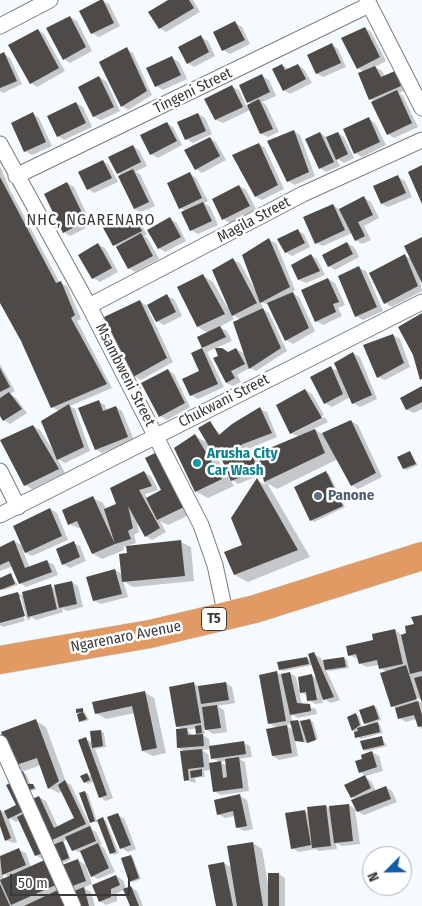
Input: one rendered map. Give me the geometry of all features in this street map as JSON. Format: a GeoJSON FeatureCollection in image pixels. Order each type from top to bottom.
{"type":"FeatureCollection","features":[{"type":"Feature","properties":{"kind":"highway","name":"Ngarenaro Avenue"},"geometry":{"type":"LineString","coordinates":[[0,660],[150,634],[226,616],[352,580],[422,556]]}},
{"type":"Feature","properties":{"kind":"street"},"geometry":{"type":"LineString","coordinates":[[0,26],[50,0]]}},
{"type":"Feature","properties":{"kind":"street"},"geometry":{"type":"LineString","coordinates":[[368,2],[422,108]]}},
{"type":"Feature","properties":{"kind":"street","name":"Tingeni Street"},"geometry":{"type":"LineString","coordinates":[[16,176],[368,2]]}},
{"type":"Feature","properties":{"kind":"street","name":"Magila Street"},"geometry":{"type":"LineString","coordinates":[[89,306],[303,194],[422,140]]}},
{"type":"Feature","properties":{"kind":"street","name":"Msambweni Street"},"geometry":{"type":"LineString","coordinates":[[0,144],[89,306],[201,525],[215,565],[226,616]]}},
{"type":"Feature","properties":{"kind":"street","name":"Chukwani Street"},"geometry":{"type":"LineString","coordinates":[[0,515],[422,302]]}},
{"type":"Feature","properties":{"kind":"street"},"geometry":{"type":"LineString","coordinates":[[0,471],[18,507]]}},
{"type":"Feature","properties":{"kind":"street"},"geometry":{"type":"LineString","coordinates":[[0,743],[73,906]]}},
{"type":"Feature","properties":{"kind":"building"},"geometry":{"type":"Polygon","coordinates":[[[103,0],[114,23],[91,34],[79,11],[103,0]]]}},
{"type":"Feature","properties":{"kind":"building"},"geometry":{"type":"Polygon","coordinates":[[[168,0],[189,0],[194,8],[159,29],[148,12],[168,0]]]}},
{"type":"Feature","properties":{"kind":"building"},"geometry":{"type":"Polygon","coordinates":[[[70,16],[86,47],[63,60],[46,28],[70,16]]]}},
{"type":"Feature","properties":{"kind":"building"},"geometry":{"type":"Polygon","coordinates":[[[235,21],[245,40],[222,51],[213,32],[235,21]]]}},
{"type":"Feature","properties":{"kind":"building"},"geometry":{"type":"Polygon","coordinates":[[[365,27],[380,57],[357,69],[341,38],[365,27]]]}},
{"type":"Feature","properties":{"kind":"building"},"geometry":{"type":"Polygon","coordinates":[[[38,29],[59,68],[30,84],[8,45],[38,29]]]}},
{"type":"Feature","properties":{"kind":"building"},"geometry":{"type":"Polygon","coordinates":[[[201,35],[209,52],[187,64],[178,47],[201,35]]]}},
{"type":"Feature","properties":{"kind":"building"},"geometry":{"type":"Polygon","coordinates":[[[332,43],[341,63],[316,74],[307,55],[332,43]]]}},
{"type":"Feature","properties":{"kind":"building"},"geometry":{"type":"Polygon","coordinates":[[[127,47],[147,91],[121,107],[99,62],[127,47]]]}},
{"type":"Feature","properties":{"kind":"building"},"geometry":{"type":"Polygon","coordinates":[[[4,52],[17,81],[0,88],[0,54],[4,52]]]}},
{"type":"Feature","properties":{"kind":"building"},"geometry":{"type":"Polygon","coordinates":[[[172,56],[181,75],[155,87],[146,68],[172,56]]]}},
{"type":"Feature","properties":{"kind":"building"},"geometry":{"type":"Polygon","coordinates":[[[282,64],[285,70],[298,64],[306,79],[283,91],[272,69],[282,64]]]}},
{"type":"Feature","properties":{"kind":"building"},"geometry":{"type":"Polygon","coordinates":[[[375,66],[381,77],[395,71],[401,86],[369,100],[358,73],[375,66]]]}},
{"type":"Feature","properties":{"kind":"building"},"geometry":{"type":"Polygon","coordinates":[[[262,74],[270,92],[247,103],[239,85],[262,74]]]}},
{"type":"Feature","properties":{"kind":"building"},"geometry":{"type":"Polygon","coordinates":[[[99,76],[114,107],[93,117],[78,87],[99,76]]]}},
{"type":"Feature","properties":{"kind":"building"},"geometry":{"type":"Polygon","coordinates":[[[232,85],[243,107],[215,120],[204,99],[232,85]]]}},
{"type":"Feature","properties":{"kind":"building"},"geometry":{"type":"Polygon","coordinates":[[[397,90],[412,123],[387,135],[371,102],[397,90]]]}},
{"type":"Feature","properties":{"kind":"building"},"geometry":{"type":"Polygon","coordinates":[[[259,99],[273,129],[260,134],[247,105],[259,99]]]}},
{"type":"Feature","properties":{"kind":"building"},"geometry":{"type":"Polygon","coordinates":[[[76,102],[86,123],[57,137],[47,116],[76,102]]]}},
{"type":"Feature","properties":{"kind":"building"},"geometry":{"type":"Polygon","coordinates":[[[33,112],[46,142],[24,152],[11,123],[33,112]]]}},
{"type":"Feature","properties":{"kind":"building"},"geometry":{"type":"Polygon","coordinates":[[[198,113],[206,131],[185,140],[177,122],[198,113]]]}},
{"type":"Feature","properties":{"kind":"building"},"geometry":{"type":"Polygon","coordinates":[[[369,117],[380,142],[354,154],[343,129],[369,117]]]}},
{"type":"Feature","properties":{"kind":"building"},"geometry":{"type":"Polygon","coordinates":[[[167,122],[177,141],[150,155],[140,135],[167,122]]]}},
{"type":"Feature","properties":{"kind":"building"},"geometry":{"type":"Polygon","coordinates":[[[294,130],[309,172],[287,182],[267,141],[294,130]]]}},
{"type":"Feature","properties":{"kind":"building"},"geometry":{"type":"Polygon","coordinates":[[[320,132],[334,162],[319,169],[305,139],[320,132]]]}},
{"type":"Feature","properties":{"kind":"building"},"geometry":{"type":"Polygon","coordinates":[[[338,132],[348,154],[336,160],[326,137],[338,132]]]}},
{"type":"Feature","properties":{"kind":"building"},"geometry":{"type":"Polygon","coordinates":[[[210,137],[220,156],[195,170],[184,150],[210,137]]]}},
{"type":"Feature","properties":{"kind":"building"},"geometry":{"type":"Polygon","coordinates":[[[259,143],[278,185],[255,197],[232,155],[259,143]]]}},
{"type":"Feature","properties":{"kind":"building"},"geometry":{"type":"Polygon","coordinates":[[[133,145],[141,162],[117,174],[108,157],[133,145]]]}},
{"type":"Feature","properties":{"kind":"building"},"geometry":{"type":"Polygon","coordinates":[[[103,160],[112,178],[87,190],[78,172],[103,160]]]}},
{"type":"Feature","properties":{"kind":"building"},"geometry":{"type":"Polygon","coordinates":[[[422,165],[422,204],[408,172],[422,165]]]}},
{"type":"Feature","properties":{"kind":"building"},"geometry":{"type":"Polygon","coordinates":[[[133,169],[149,202],[134,209],[118,176],[133,169]]]}},
{"type":"Feature","properties":{"kind":"building"},"geometry":{"type":"Polygon","coordinates":[[[190,172],[202,198],[179,209],[167,183],[190,172]]]}},
{"type":"Feature","properties":{"kind":"building"},"geometry":{"type":"Polygon","coordinates":[[[398,175],[406,193],[381,204],[373,186],[398,175]]]}},
{"type":"Feature","properties":{"kind":"building"},"geometry":{"type":"Polygon","coordinates":[[[0,177],[56,283],[61,281],[75,315],[71,318],[107,384],[51,408],[21,341],[0,303],[0,177]]]}},
{"type":"Feature","properties":{"kind":"building"},"geometry":{"type":"Polygon","coordinates":[[[67,182],[86,221],[63,233],[44,194],[67,182]]]}},
{"type":"Feature","properties":{"kind":"building"},"geometry":{"type":"Polygon","coordinates":[[[239,185],[250,206],[222,220],[212,199],[239,185]]]}},
{"type":"Feature","properties":{"kind":"building"},"geometry":{"type":"Polygon","coordinates":[[[364,196],[373,215],[358,222],[365,236],[355,241],[339,209],[364,196]]]}},
{"type":"Feature","properties":{"kind":"building"},"geometry":{"type":"Polygon","coordinates":[[[203,202],[212,221],[190,231],[181,212],[203,202]]]}},
{"type":"Feature","properties":{"kind":"building"},"geometry":{"type":"Polygon","coordinates":[[[333,204],[345,230],[315,244],[303,217],[333,204]]]}},
{"type":"Feature","properties":{"kind":"building"},"geometry":{"type":"Polygon","coordinates":[[[117,215],[124,227],[136,220],[142,231],[113,246],[101,224],[117,215]]]}},
{"type":"Feature","properties":{"kind":"building"},"geometry":{"type":"Polygon","coordinates":[[[170,217],[181,237],[158,249],[147,230],[170,217]]]}},
{"type":"Feature","properties":{"kind":"building"},"geometry":{"type":"Polygon","coordinates":[[[298,229],[305,243],[285,253],[277,239],[298,229]]]}},
{"type":"Feature","properties":{"kind":"building"},"geometry":{"type":"Polygon","coordinates":[[[141,233],[153,256],[128,269],[116,247],[141,233]]]}},
{"type":"Feature","properties":{"kind":"building"},"geometry":{"type":"Polygon","coordinates":[[[422,237],[422,283],[404,246],[422,237]]]}},
{"type":"Feature","properties":{"kind":"building"},"geometry":{"type":"Polygon","coordinates":[[[269,238],[290,287],[260,303],[242,255],[269,238]]]}},
{"type":"Feature","properties":{"kind":"building"},"geometry":{"type":"Polygon","coordinates":[[[347,242],[353,254],[328,267],[322,255],[347,242]]]}},
{"type":"Feature","properties":{"kind":"building"},"geometry":{"type":"Polygon","coordinates":[[[98,243],[112,268],[92,279],[78,255],[98,243]]]}},
{"type":"Feature","properties":{"kind":"building"},"geometry":{"type":"Polygon","coordinates":[[[311,254],[320,271],[298,280],[291,265],[311,254]]]}},
{"type":"Feature","properties":{"kind":"building"},"geometry":{"type":"Polygon","coordinates":[[[405,254],[418,286],[384,304],[369,273],[405,254]]]}},
{"type":"Feature","properties":{"kind":"building"},"geometry":{"type":"Polygon","coordinates":[[[233,258],[257,303],[232,316],[212,270],[233,258]]]}},
{"type":"Feature","properties":{"kind":"building"},"geometry":{"type":"Polygon","coordinates":[[[359,266],[377,307],[355,317],[338,276],[359,266]]]}},
{"type":"Feature","properties":{"kind":"building"},"geometry":{"type":"Polygon","coordinates":[[[203,274],[225,314],[197,327],[177,287],[203,274]]]}},
{"type":"Feature","properties":{"kind":"building"},"geometry":{"type":"Polygon","coordinates":[[[328,278],[339,302],[333,304],[336,312],[315,322],[301,290],[328,278]]]}},
{"type":"Feature","properties":{"kind":"building"},"geometry":{"type":"Polygon","coordinates":[[[293,292],[309,328],[285,341],[267,303],[293,292]]]}},
{"type":"Feature","properties":{"kind":"building"},"geometry":{"type":"Polygon","coordinates":[[[167,294],[176,312],[156,322],[147,305],[167,294]]]}},
{"type":"Feature","properties":{"kind":"building"},"geometry":{"type":"Polygon","coordinates":[[[140,300],[167,358],[133,377],[121,356],[104,317],[140,300]]]}},
{"type":"Feature","properties":{"kind":"building"},"geometry":{"type":"Polygon","coordinates":[[[263,308],[281,348],[249,369],[233,322],[263,308]]]}},
{"type":"Feature","properties":{"kind":"building"},"geometry":{"type":"Polygon","coordinates":[[[422,313],[422,379],[420,380],[413,355],[398,327],[422,313]]]}},
{"type":"Feature","properties":{"kind":"building"},"geometry":{"type":"Polygon","coordinates":[[[220,326],[226,337],[202,348],[197,337],[220,326]]]}},
{"type":"Feature","properties":{"kind":"building"},"geometry":{"type":"Polygon","coordinates":[[[393,334],[404,363],[377,378],[363,345],[393,334]]]}},
{"type":"Feature","properties":{"kind":"building"},"geometry":{"type":"Polygon","coordinates":[[[202,348],[218,384],[190,396],[182,379],[199,371],[191,353],[202,348]]]}},
{"type":"Feature","properties":{"kind":"building"},"geometry":{"type":"Polygon","coordinates":[[[215,348],[222,348],[228,352],[236,348],[245,364],[231,371],[235,378],[226,383],[213,358],[218,356],[215,348]]]}},
{"type":"Feature","properties":{"kind":"building"},"geometry":{"type":"Polygon","coordinates":[[[353,352],[372,395],[352,404],[334,363],[353,352]]]}},
{"type":"Feature","properties":{"kind":"building"},"geometry":{"type":"Polygon","coordinates":[[[331,366],[343,394],[324,404],[310,377],[331,366]]]}},
{"type":"Feature","properties":{"kind":"building"},"geometry":{"type":"Polygon","coordinates":[[[0,368],[10,387],[0,392],[0,368]]]}},
{"type":"Feature","properties":{"kind":"building"},"geometry":{"type":"Polygon","coordinates":[[[168,369],[185,403],[159,417],[141,383],[168,369]]]}},
{"type":"Feature","properties":{"kind":"building"},"geometry":{"type":"Polygon","coordinates":[[[422,386],[422,402],[406,410],[400,398],[422,386]]]}},
{"type":"Feature","properties":{"kind":"building"},"geometry":{"type":"Polygon","coordinates":[[[305,389],[322,418],[290,434],[276,405],[305,389]]]}},
{"type":"Feature","properties":{"kind":"building"},"geometry":{"type":"Polygon","coordinates":[[[9,392],[22,409],[3,421],[0,416],[0,398],[9,392]]]}},
{"type":"Feature","properties":{"kind":"building"},"geometry":{"type":"Polygon","coordinates":[[[99,400],[103,411],[116,406],[128,437],[95,450],[78,408],[99,400]]]}},
{"type":"Feature","properties":{"kind":"building"},"geometry":{"type":"Polygon","coordinates":[[[69,404],[84,447],[57,460],[41,421],[69,404]]]}},
{"type":"Feature","properties":{"kind":"building"},"geometry":{"type":"Polygon","coordinates":[[[260,407],[272,433],[243,444],[216,458],[198,428],[210,421],[219,435],[232,424],[260,407]]]}},
{"type":"Feature","properties":{"kind":"building"},"geometry":{"type":"Polygon","coordinates":[[[351,420],[376,473],[351,486],[322,433],[351,420]]]}},
{"type":"Feature","properties":{"kind":"building"},"geometry":{"type":"Polygon","coordinates":[[[33,425],[59,469],[24,486],[0,440],[33,425]]]}},
{"type":"Feature","properties":{"kind":"building"},"geometry":{"type":"Polygon","coordinates":[[[315,429],[325,453],[264,482],[258,453],[315,429]]]}},
{"type":"Feature","properties":{"kind":"building","name":"Arusha City Car Wash"},"geometry":{"type":"Polygon","coordinates":[[[195,434],[222,479],[195,492],[174,448],[195,434]]]}},
{"type":"Feature","properties":{"kind":"building"},"geometry":{"type":"Polygon","coordinates":[[[250,449],[258,470],[231,481],[222,460],[250,449]]]}},
{"type":"Feature","properties":{"kind":"building"},"geometry":{"type":"Polygon","coordinates":[[[410,451],[416,464],[403,469],[397,457],[410,451]]]}},
{"type":"Feature","properties":{"kind":"building"},"geometry":{"type":"Polygon","coordinates":[[[157,452],[184,507],[157,520],[146,498],[161,490],[145,458],[157,452]]]}},
{"type":"Feature","properties":{"kind":"building"},"geometry":{"type":"Polygon","coordinates":[[[144,471],[152,486],[139,490],[160,528],[145,537],[128,506],[133,528],[128,531],[131,539],[115,544],[104,509],[116,504],[110,488],[144,471]]]}},
{"type":"Feature","properties":{"kind":"building","name":"Panone"},"geometry":{"type":"Polygon","coordinates":[[[326,471],[343,506],[310,521],[294,487],[326,471]]]}},
{"type":"Feature","properties":{"kind":"building"},"geometry":{"type":"Polygon","coordinates":[[[257,478],[298,550],[234,575],[224,552],[242,545],[231,518],[257,478]]]}},
{"type":"Feature","properties":{"kind":"building"},"geometry":{"type":"Polygon","coordinates":[[[93,496],[115,544],[92,554],[77,521],[68,525],[62,510],[93,496]]]}},
{"type":"Feature","properties":{"kind":"building"},"geometry":{"type":"Polygon","coordinates":[[[50,508],[62,536],[25,553],[13,526],[50,508]]]}},
{"type":"Feature","properties":{"kind":"building"},"geometry":{"type":"Polygon","coordinates":[[[14,540],[25,568],[47,560],[52,572],[19,584],[9,561],[0,565],[0,547],[14,540]]]}},
{"type":"Feature","properties":{"kind":"building"},"geometry":{"type":"Polygon","coordinates":[[[181,540],[185,576],[122,582],[119,554],[127,553],[126,546],[181,540]]]}},
{"type":"Feature","properties":{"kind":"building"},"geometry":{"type":"Polygon","coordinates":[[[74,541],[80,557],[62,565],[56,549],[74,541]]]}},
{"type":"Feature","properties":{"kind":"building"},"geometry":{"type":"Polygon","coordinates":[[[115,569],[122,594],[93,601],[86,577],[115,569]]]}},
{"type":"Feature","properties":{"kind":"building"},"geometry":{"type":"Polygon","coordinates":[[[11,573],[15,584],[0,590],[0,578],[11,573]]]}},
{"type":"Feature","properties":{"kind":"building"},"geometry":{"type":"Polygon","coordinates":[[[72,581],[77,604],[59,608],[54,585],[72,581]]]}},
{"type":"Feature","properties":{"kind":"building"},"geometry":{"type":"Polygon","coordinates":[[[51,584],[57,609],[28,617],[22,592],[51,584]]]}},
{"type":"Feature","properties":{"kind":"building"},"geometry":{"type":"Polygon","coordinates":[[[18,592],[25,616],[0,623],[0,597],[18,592]]]}},
{"type":"Feature","properties":{"kind":"building"},"geometry":{"type":"Polygon","coordinates":[[[422,615],[422,671],[410,674],[401,635],[406,633],[405,626],[414,624],[411,617],[422,615]]]}},
{"type":"Feature","properties":{"kind":"building"},"geometry":{"type":"Polygon","coordinates":[[[395,629],[403,664],[379,669],[377,660],[359,664],[356,654],[348,656],[346,646],[373,640],[372,634],[395,629]]]}},
{"type":"Feature","properties":{"kind":"building"},"geometry":{"type":"Polygon","coordinates":[[[314,652],[334,697],[323,700],[308,654],[314,652]]]}},
{"type":"Feature","properties":{"kind":"building"},"geometry":{"type":"Polygon","coordinates":[[[307,657],[309,664],[279,670],[277,662],[307,657]]]}},
{"type":"Feature","properties":{"kind":"building"},"geometry":{"type":"Polygon","coordinates":[[[344,657],[346,667],[325,670],[323,660],[344,657]]]}},
{"type":"Feature","properties":{"kind":"building"},"geometry":{"type":"Polygon","coordinates":[[[406,665],[417,699],[391,707],[380,673],[406,665]]]}},
{"type":"Feature","properties":{"kind":"building"},"geometry":{"type":"Polygon","coordinates":[[[277,671],[286,721],[268,724],[259,675],[277,671]]]}},
{"type":"Feature","properties":{"kind":"building"},"geometry":{"type":"Polygon","coordinates":[[[290,672],[297,703],[310,704],[311,711],[290,715],[281,674],[290,672]]]}},
{"type":"Feature","properties":{"kind":"building"},"geometry":{"type":"Polygon","coordinates":[[[312,674],[317,700],[307,701],[306,692],[300,693],[298,677],[312,674]]]}},
{"type":"Feature","properties":{"kind":"building"},"geometry":{"type":"Polygon","coordinates":[[[422,676],[422,703],[414,678],[422,676]]]}},
{"type":"Feature","properties":{"kind":"building"},"geometry":{"type":"Polygon","coordinates":[[[194,682],[201,723],[176,727],[169,687],[194,682]]]}},
{"type":"Feature","properties":{"kind":"building"},"geometry":{"type":"Polygon","coordinates":[[[226,682],[229,700],[201,704],[198,686],[226,682]]]}},
{"type":"Feature","properties":{"kind":"building"},"geometry":{"type":"Polygon","coordinates":[[[145,691],[157,748],[142,751],[132,706],[95,714],[92,702],[145,691]]]}},
{"type":"Feature","properties":{"kind":"building"},"geometry":{"type":"Polygon","coordinates":[[[418,701],[422,715],[422,726],[418,727],[414,715],[398,719],[395,708],[418,701]]]}},
{"type":"Feature","properties":{"kind":"building"},"geometry":{"type":"Polygon","coordinates":[[[217,705],[221,728],[205,730],[202,707],[217,705]]]}},
{"type":"Feature","properties":{"kind":"building"},"geometry":{"type":"Polygon","coordinates":[[[374,705],[379,719],[364,724],[359,710],[374,705]]]}},
{"type":"Feature","properties":{"kind":"building"},"geometry":{"type":"Polygon","coordinates":[[[83,708],[83,712],[76,713],[76,709],[83,708]]]}},
{"type":"Feature","properties":{"kind":"building"},"geometry":{"type":"Polygon","coordinates":[[[83,712],[87,719],[79,722],[77,714],[83,712]]]}},
{"type":"Feature","properties":{"kind":"building"},"geometry":{"type":"Polygon","coordinates":[[[356,713],[360,725],[352,731],[347,717],[356,713]]]}},
{"type":"Feature","properties":{"kind":"building"},"geometry":{"type":"Polygon","coordinates":[[[36,719],[59,781],[48,789],[37,758],[13,766],[1,732],[36,719]]]}},
{"type":"Feature","properties":{"kind":"building"},"geometry":{"type":"Polygon","coordinates":[[[310,719],[316,740],[307,743],[300,721],[310,719]]]}},
{"type":"Feature","properties":{"kind":"building"},"geometry":{"type":"Polygon","coordinates":[[[298,720],[304,742],[295,741],[290,721],[298,720]]]}},
{"type":"Feature","properties":{"kind":"building"},"geometry":{"type":"Polygon","coordinates":[[[378,722],[380,732],[355,738],[354,732],[358,731],[357,728],[378,722]]]}},
{"type":"Feature","properties":{"kind":"building"},"geometry":{"type":"Polygon","coordinates":[[[201,725],[202,733],[196,734],[195,726],[201,725]]]}},
{"type":"Feature","properties":{"kind":"building"},"geometry":{"type":"Polygon","coordinates":[[[287,725],[292,753],[272,756],[266,729],[287,725]]]}},
{"type":"Feature","properties":{"kind":"building"},"geometry":{"type":"Polygon","coordinates":[[[187,728],[188,735],[203,734],[204,746],[177,748],[176,729],[187,728]]]}},
{"type":"Feature","properties":{"kind":"building"},"geometry":{"type":"Polygon","coordinates":[[[101,730],[103,746],[92,748],[90,731],[101,730]]]}},
{"type":"Feature","properties":{"kind":"building"},"geometry":{"type":"Polygon","coordinates":[[[382,736],[384,745],[363,750],[360,741],[382,736]]]}},
{"type":"Feature","properties":{"kind":"building"},"geometry":{"type":"Polygon","coordinates":[[[86,737],[107,795],[99,798],[78,740],[86,737]]]}},
{"type":"Feature","properties":{"kind":"building"},"geometry":{"type":"Polygon","coordinates":[[[244,741],[246,754],[211,759],[209,746],[244,741]]]}},
{"type":"Feature","properties":{"kind":"building"},"geometry":{"type":"Polygon","coordinates":[[[202,749],[204,767],[188,769],[189,780],[184,781],[180,751],[202,749]]]}},
{"type":"Feature","properties":{"kind":"building"},"geometry":{"type":"Polygon","coordinates":[[[372,751],[377,767],[359,773],[355,761],[362,759],[361,755],[372,751]]]}},
{"type":"Feature","properties":{"kind":"building"},"geometry":{"type":"Polygon","coordinates":[[[239,757],[243,788],[213,792],[209,763],[221,761],[223,778],[227,777],[225,759],[239,757]]]}},
{"type":"Feature","properties":{"kind":"building"},"geometry":{"type":"Polygon","coordinates":[[[202,769],[202,776],[191,778],[190,771],[202,769]]]}},
{"type":"Feature","properties":{"kind":"building"},"geometry":{"type":"Polygon","coordinates":[[[23,771],[28,784],[33,784],[35,788],[23,792],[17,773],[23,771]]]}},
{"type":"Feature","properties":{"kind":"building"},"geometry":{"type":"Polygon","coordinates":[[[87,773],[90,780],[84,783],[80,776],[87,773]]]}},
{"type":"Feature","properties":{"kind":"building"},"geometry":{"type":"Polygon","coordinates":[[[365,775],[371,788],[351,798],[344,785],[365,775]]]}},
{"type":"Feature","properties":{"kind":"building"},"geometry":{"type":"Polygon","coordinates":[[[65,780],[86,824],[50,841],[30,800],[39,796],[54,828],[74,818],[58,785],[65,780]]]}},
{"type":"Feature","properties":{"kind":"building"},"geometry":{"type":"Polygon","coordinates":[[[13,782],[26,810],[8,819],[4,811],[16,805],[6,785],[13,782]]]}},
{"type":"Feature","properties":{"kind":"building"},"geometry":{"type":"Polygon","coordinates":[[[386,786],[391,799],[357,812],[351,800],[386,786]]]}},
{"type":"Feature","properties":{"kind":"building"},"geometry":{"type":"Polygon","coordinates":[[[85,791],[95,821],[90,823],[79,793],[85,791]]]}},
{"type":"Feature","properties":{"kind":"building"},"geometry":{"type":"Polygon","coordinates":[[[240,794],[247,826],[236,828],[233,811],[217,815],[214,800],[240,794]]]}},
{"type":"Feature","properties":{"kind":"building"},"geometry":{"type":"Polygon","coordinates":[[[349,804],[353,841],[334,843],[329,806],[349,804]]]}},
{"type":"Feature","properties":{"kind":"building"},"geometry":{"type":"Polygon","coordinates":[[[326,805],[331,846],[312,848],[307,807],[326,805]]]}},
{"type":"Feature","properties":{"kind":"building"},"geometry":{"type":"Polygon","coordinates":[[[0,809],[11,838],[5,841],[0,826],[0,809]]]}},
{"type":"Feature","properties":{"kind":"building"},"geometry":{"type":"Polygon","coordinates":[[[305,810],[311,845],[291,849],[285,813],[305,810]]]}},
{"type":"Feature","properties":{"kind":"building"},"geometry":{"type":"Polygon","coordinates":[[[27,812],[45,852],[35,856],[17,817],[27,812]]]}},
{"type":"Feature","properties":{"kind":"building"},"geometry":{"type":"Polygon","coordinates":[[[118,813],[131,845],[120,849],[107,817],[118,813]]]}},
{"type":"Feature","properties":{"kind":"building"},"geometry":{"type":"Polygon","coordinates":[[[103,817],[116,852],[110,854],[97,820],[103,817]]]}},
{"type":"Feature","properties":{"kind":"building"},"geometry":{"type":"Polygon","coordinates":[[[90,826],[96,841],[72,851],[65,837],[90,826]]]}},
{"type":"Feature","properties":{"kind":"building"},"geometry":{"type":"Polygon","coordinates":[[[63,841],[69,858],[59,862],[52,845],[63,841]]]}},
{"type":"Feature","properties":{"kind":"building"},"geometry":{"type":"Polygon","coordinates":[[[253,842],[263,906],[237,906],[227,846],[253,842]]]}},
{"type":"Feature","properties":{"kind":"building"},"geometry":{"type":"Polygon","coordinates":[[[98,843],[109,868],[91,877],[80,851],[98,843]]]}},
{"type":"Feature","properties":{"kind":"building"},"geometry":{"type":"Polygon","coordinates":[[[19,848],[26,865],[2,875],[0,856],[19,848]]]}},
{"type":"Feature","properties":{"kind":"building"},"geometry":{"type":"Polygon","coordinates":[[[131,855],[139,878],[129,882],[121,858],[131,855]]]}},
{"type":"Feature","properties":{"kind":"building"},"geometry":{"type":"Polygon","coordinates":[[[49,858],[60,883],[11,905],[0,880],[49,858]]]}},
{"type":"Feature","properties":{"kind":"building"},"geometry":{"type":"Polygon","coordinates":[[[78,859],[86,881],[67,888],[59,866],[78,859]]]}},
{"type":"Feature","properties":{"kind":"building"},"geometry":{"type":"Polygon","coordinates":[[[224,862],[233,906],[216,906],[208,865],[224,862]]]}},
{"type":"Feature","properties":{"kind":"building"},"geometry":{"type":"Polygon","coordinates":[[[268,873],[279,873],[279,906],[268,906],[268,873]]]}},
{"type":"Feature","properties":{"kind":"building"},"geometry":{"type":"Polygon","coordinates":[[[116,875],[120,885],[111,889],[111,897],[99,902],[92,885],[116,875]]]}},
{"type":"Feature","properties":{"kind":"building"},"geometry":{"type":"Polygon","coordinates":[[[0,884],[10,906],[0,906],[0,884]]]}},
{"type":"Feature","properties":{"kind":"building"},"geometry":{"type":"Polygon","coordinates":[[[131,886],[139,906],[130,906],[123,889],[131,886]]]}},
{"type":"Feature","properties":{"kind":"building"},"geometry":{"type":"Polygon","coordinates":[[[84,887],[89,906],[74,906],[69,893],[84,887]]]}},
{"type":"Feature","properties":{"kind":"building"},"geometry":{"type":"Polygon","coordinates":[[[60,889],[67,906],[24,906],[60,889]]]}},
{"type":"Feature","properties":{"kind":"place","name":"Arusha City Car Wash"},"geometry":{"type":"Point","coordinates":[197,463]}},
{"type":"Feature","properties":{"kind":"place","name":"Panone"},"geometry":{"type":"Point","coordinates":[318,496]}},
{"type":"Feature","properties":{"kind":"district","name":"NHC, NGARENARO"},"geometry":{"type":"Point","coordinates":[91,221]}}]}
